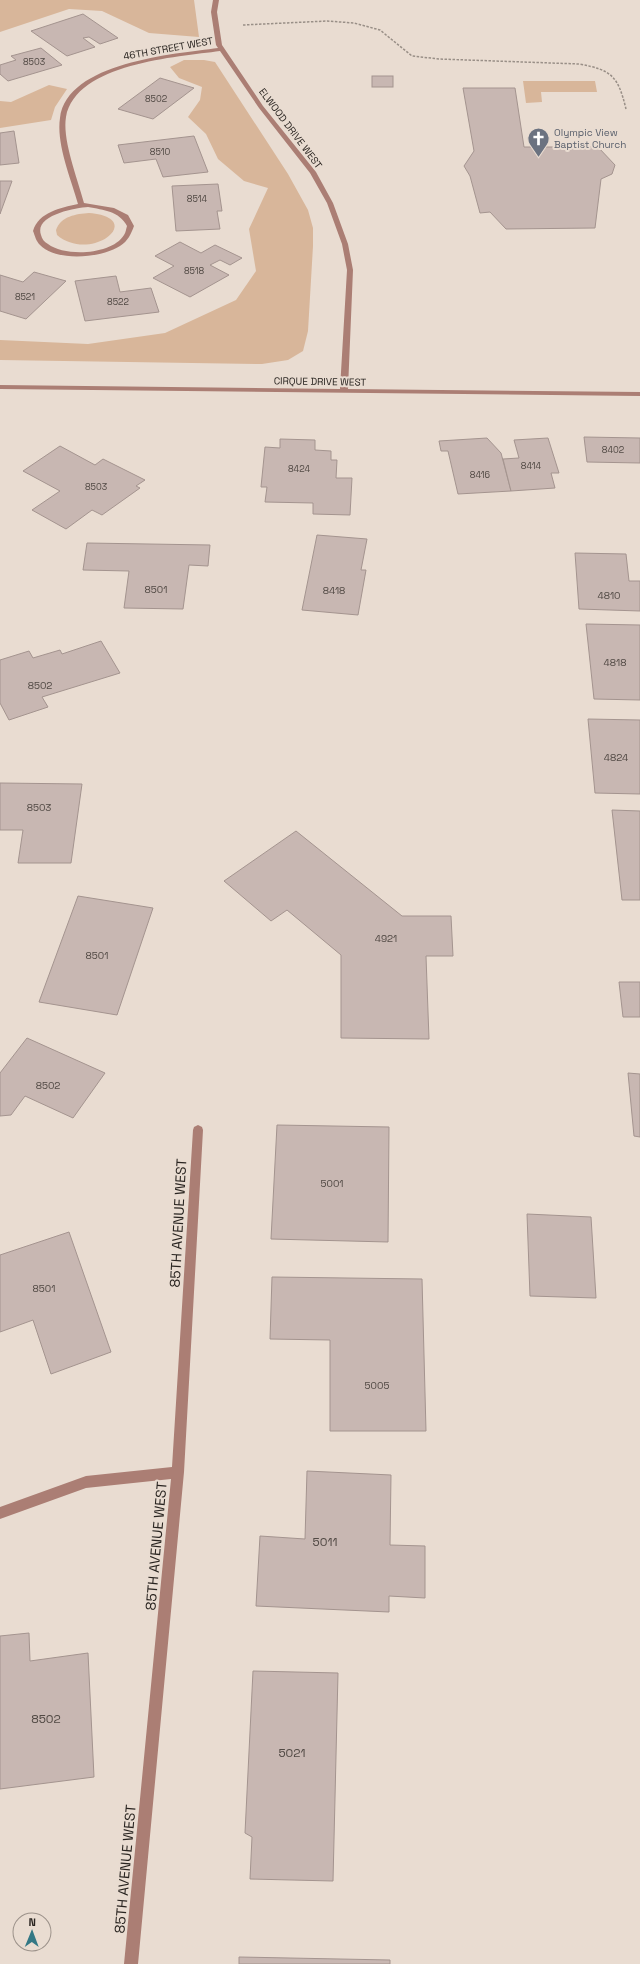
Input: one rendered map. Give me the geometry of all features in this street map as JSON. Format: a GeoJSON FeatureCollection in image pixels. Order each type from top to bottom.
{"type":"FeatureCollection","features":[{"type":"Feature","properties":{"kind":"street","name":"ELWOOD DRIVE WEST"},"geometry":{"type":"LineString","coordinates":[[216,0],[214,12],[219,45],[261,107],[313,172],[330,203],[345,244],[350,270],[344,391]]}},
{"type":"Feature","properties":{"kind":"street","name":"46TH STREET WEST"},"geometry":{"type":"LineString","coordinates":[[81,206],[64,136],[62,117],[67,102],[83,85],[111,70],[130,63],[222,49]]}},
{"type":"Feature","properties":{"kind":"street"},"geometry":{"type":"LineString","coordinates":[[81,206],[102,206],[115,210],[124,215],[130,222],[131,230],[127,238],[118,246],[104,252],[88,255],[72,255],[57,252],[45,246],[38,238],[37,230],[40,222],[48,215],[60,210],[81,206]]}},
{"type":"Feature","properties":{"kind":"street","name":"CIRQUE DRIVE WEST"},"geometry":{"type":"LineString","coordinates":[[0,387],[640,394]]}},
{"type":"Feature","properties":{"kind":"street","name":"85TH AVENUE WEST"},"geometry":{"type":"LineString","coordinates":[[131,1964],[178,1472],[198,1130]]}},
{"type":"Feature","properties":{"kind":"street"},"geometry":{"type":"LineString","coordinates":[[0,1513],[86,1482],[178,1472]]}},
{"type":"Feature","properties":{"kind":"path"},"geometry":{"type":"LineString","coordinates":[[215,26],[327,21],[354,23],[380,30],[412,56],[439,59],[579,64],[598,68],[614,76],[620,83],[626,109]]}},
{"type":"Feature","properties":{"kind":"shaded area"},"geometry":{"type":"Polygon","coordinates":[[[0,0],[194,0],[199,37],[149,33],[102,11],[69,9],[0,32],[0,0]]]}},
{"type":"Feature","properties":{"kind":"shaded area"},"geometry":{"type":"Polygon","coordinates":[[[184,60],[204,60],[215,62],[288,174],[308,210],[313,228],[313,246],[308,331],[303,351],[288,360],[262,364],[0,360],[0,340],[88,344],[165,333],[236,300],[256,271],[249,229],[268,188],[244,181],[218,159],[206,134],[188,117],[200,100],[202,87],[179,78],[170,67],[184,60]]]}},
{"type":"Feature","properties":{"kind":"shaded area"},"geometry":{"type":"Polygon","coordinates":[[[523,81],[595,81],[597,92],[541,92],[542,102],[526,103],[523,81]]]}},
{"type":"Feature","properties":{"kind":"shaded area"},"geometry":{"type":"Polygon","coordinates":[[[49,85],[67,89],[55,107],[51,120],[0,128],[0,101],[11,102],[49,85]]]}},
{"type":"Feature","properties":{"kind":"shaded area"},"geometry":{"type":"Polygon","coordinates":[[[89,213],[106,217],[114,223],[114,230],[108,237],[98,242],[85,244],[71,243],[57,235],[56,230],[58,225],[65,219],[74,215],[89,213]]]}},
{"type":"Feature","properties":{"kind":"building"},"geometry":{"type":"Polygon","coordinates":[[[83,14],[118,38],[100,44],[89,37],[83,38],[95,47],[67,56],[31,31],[83,14]]]}},
{"type":"Feature","properties":{"kind":"building"},"geometry":{"type":"Polygon","coordinates":[[[41,48],[62,65],[8,81],[0,74],[0,65],[16,60],[11,56],[41,48]]]}},
{"type":"Feature","properties":{"kind":"building"},"geometry":{"type":"Polygon","coordinates":[[[372,76],[393,76],[393,87],[372,87],[372,76]]]}},
{"type":"Feature","properties":{"kind":"building"},"geometry":{"type":"Polygon","coordinates":[[[160,78],[194,88],[153,119],[118,109],[160,78]]]}},
{"type":"Feature","properties":{"kind":"building","name":"Olympic View Baptist Church"},"geometry":{"type":"Polygon","coordinates":[[[463,88],[515,88],[524,147],[598,147],[615,165],[612,174],[601,179],[595,228],[506,229],[490,212],[480,213],[470,176],[464,166],[474,151],[463,88]]]}},
{"type":"Feature","properties":{"kind":"building"},"geometry":{"type":"Polygon","coordinates":[[[14,131],[19,163],[0,165],[0,133],[14,131]]]}},
{"type":"Feature","properties":{"kind":"building"},"geometry":{"type":"Polygon","coordinates":[[[194,136],[208,172],[163,177],[156,159],[124,163],[118,145],[194,136]]]}},
{"type":"Feature","properties":{"kind":"building"},"geometry":{"type":"Polygon","coordinates":[[[0,181],[12,181],[0,214],[0,181]]]}},
{"type":"Feature","properties":{"kind":"building"},"geometry":{"type":"Polygon","coordinates":[[[218,184],[222,211],[217,211],[220,229],[176,231],[172,186],[218,184]]]}},
{"type":"Feature","properties":{"kind":"building"},"geometry":{"type":"Polygon","coordinates":[[[180,242],[201,253],[215,245],[242,258],[230,265],[220,260],[210,265],[229,275],[190,297],[153,278],[174,266],[155,256],[180,242]]]}},
{"type":"Feature","properties":{"kind":"building"},"geometry":{"type":"Polygon","coordinates":[[[34,272],[66,281],[26,319],[0,311],[0,275],[23,282],[34,272]]]}},
{"type":"Feature","properties":{"kind":"building"},"geometry":{"type":"Polygon","coordinates":[[[116,276],[120,292],[151,288],[159,312],[85,321],[75,281],[116,276]]]}},
{"type":"Feature","properties":{"kind":"building"},"geometry":{"type":"Polygon","coordinates":[[[584,437],[640,438],[640,463],[587,462],[584,437]]]}},
{"type":"Feature","properties":{"kind":"building"},"geometry":{"type":"Polygon","coordinates":[[[487,438],[501,453],[511,491],[458,494],[448,451],[441,451],[439,441],[487,438]]]}},
{"type":"Feature","properties":{"kind":"building"},"geometry":{"type":"Polygon","coordinates":[[[548,438],[559,473],[551,473],[555,488],[511,491],[503,459],[519,458],[514,440],[548,438]]]}},
{"type":"Feature","properties":{"kind":"building"},"geometry":{"type":"Polygon","coordinates":[[[280,439],[315,440],[315,450],[331,451],[331,460],[337,460],[336,478],[352,478],[350,515],[313,514],[313,503],[265,502],[267,487],[261,487],[265,447],[280,448],[280,439]]]}},
{"type":"Feature","properties":{"kind":"building"},"geometry":{"type":"Polygon","coordinates":[[[60,446],[95,465],[103,459],[145,480],[136,486],[140,488],[102,515],[92,510],[66,529],[32,510],[60,491],[23,471],[60,446]]]}},
{"type":"Feature","properties":{"kind":"building"},"geometry":{"type":"Polygon","coordinates":[[[317,535],[367,539],[361,570],[366,570],[358,615],[302,610],[317,535]]]}},
{"type":"Feature","properties":{"kind":"building"},"geometry":{"type":"Polygon","coordinates":[[[87,543],[210,545],[208,566],[189,565],[183,609],[124,608],[129,571],[83,570],[87,543]]]}},
{"type":"Feature","properties":{"kind":"building"},"geometry":{"type":"Polygon","coordinates":[[[575,553],[626,554],[629,581],[640,581],[640,611],[579,609],[575,553]]]}},
{"type":"Feature","properties":{"kind":"building"},"geometry":{"type":"Polygon","coordinates":[[[586,624],[640,625],[640,700],[594,699],[586,624]]]}},
{"type":"Feature","properties":{"kind":"building"},"geometry":{"type":"Polygon","coordinates":[[[101,641],[120,673],[42,697],[48,707],[9,720],[0,703],[0,660],[29,651],[33,658],[60,650],[62,654],[101,641]]]}},
{"type":"Feature","properties":{"kind":"building"},"geometry":{"type":"Polygon","coordinates":[[[588,719],[640,720],[640,794],[595,793],[588,719]]]}},
{"type":"Feature","properties":{"kind":"building"},"geometry":{"type":"Polygon","coordinates":[[[0,783],[82,784],[71,863],[18,863],[23,830],[0,830],[0,783]]]}},
{"type":"Feature","properties":{"kind":"building"},"geometry":{"type":"Polygon","coordinates":[[[612,810],[640,811],[640,900],[622,900],[612,810]]]}},
{"type":"Feature","properties":{"kind":"building"},"geometry":{"type":"Polygon","coordinates":[[[296,831],[402,916],[451,916],[453,956],[426,956],[429,1039],[341,1038],[341,955],[287,910],[271,921],[224,881],[296,831]]]}},
{"type":"Feature","properties":{"kind":"building"},"geometry":{"type":"Polygon","coordinates":[[[78,896],[153,908],[117,1015],[39,1002],[78,896]]]}},
{"type":"Feature","properties":{"kind":"building"},"geometry":{"type":"Polygon","coordinates":[[[619,982],[640,982],[640,1017],[623,1017],[619,982]]]}},
{"type":"Feature","properties":{"kind":"building"},"geometry":{"type":"Polygon","coordinates":[[[27,1038],[105,1073],[73,1118],[25,1096],[11,1115],[0,1116],[0,1073],[27,1038]]]}},
{"type":"Feature","properties":{"kind":"building"},"geometry":{"type":"Polygon","coordinates":[[[628,1073],[640,1074],[640,1137],[634,1136],[628,1073]]]}},
{"type":"Feature","properties":{"kind":"building"},"geometry":{"type":"Polygon","coordinates":[[[277,1125],[389,1127],[388,1242],[271,1239],[277,1125]]]}},
{"type":"Feature","properties":{"kind":"building"},"geometry":{"type":"Polygon","coordinates":[[[527,1214],[591,1217],[596,1298],[530,1296],[527,1214]]]}},
{"type":"Feature","properties":{"kind":"building"},"geometry":{"type":"Polygon","coordinates":[[[69,1232],[111,1352],[51,1374],[33,1320],[0,1332],[0,1255],[69,1232]]]}},
{"type":"Feature","properties":{"kind":"building"},"geometry":{"type":"Polygon","coordinates":[[[272,1277],[422,1279],[426,1431],[330,1431],[330,1340],[270,1339],[272,1277]]]}},
{"type":"Feature","properties":{"kind":"building"},"geometry":{"type":"Polygon","coordinates":[[[307,1471],[391,1475],[390,1545],[425,1546],[425,1598],[389,1596],[389,1612],[256,1606],[260,1536],[305,1539],[307,1471]]]}},
{"type":"Feature","properties":{"kind":"building"},"geometry":{"type":"Polygon","coordinates":[[[29,1633],[30,1661],[88,1653],[94,1777],[0,1789],[0,1636],[29,1633]]]}},
{"type":"Feature","properties":{"kind":"building"},"geometry":{"type":"Polygon","coordinates":[[[253,1671],[338,1673],[333,1881],[250,1879],[252,1837],[245,1833],[253,1671]]]}},
{"type":"Feature","properties":{"kind":"building"},"geometry":{"type":"Polygon","coordinates":[[[239,1957],[390,1960],[390,1964],[239,1964],[239,1957]]]}},
{"type":"Feature","properties":{"kind":"place","name":"Olympic View Baptist Church"},"geometry":{"type":"Point","coordinates":[539,158]}}]}
